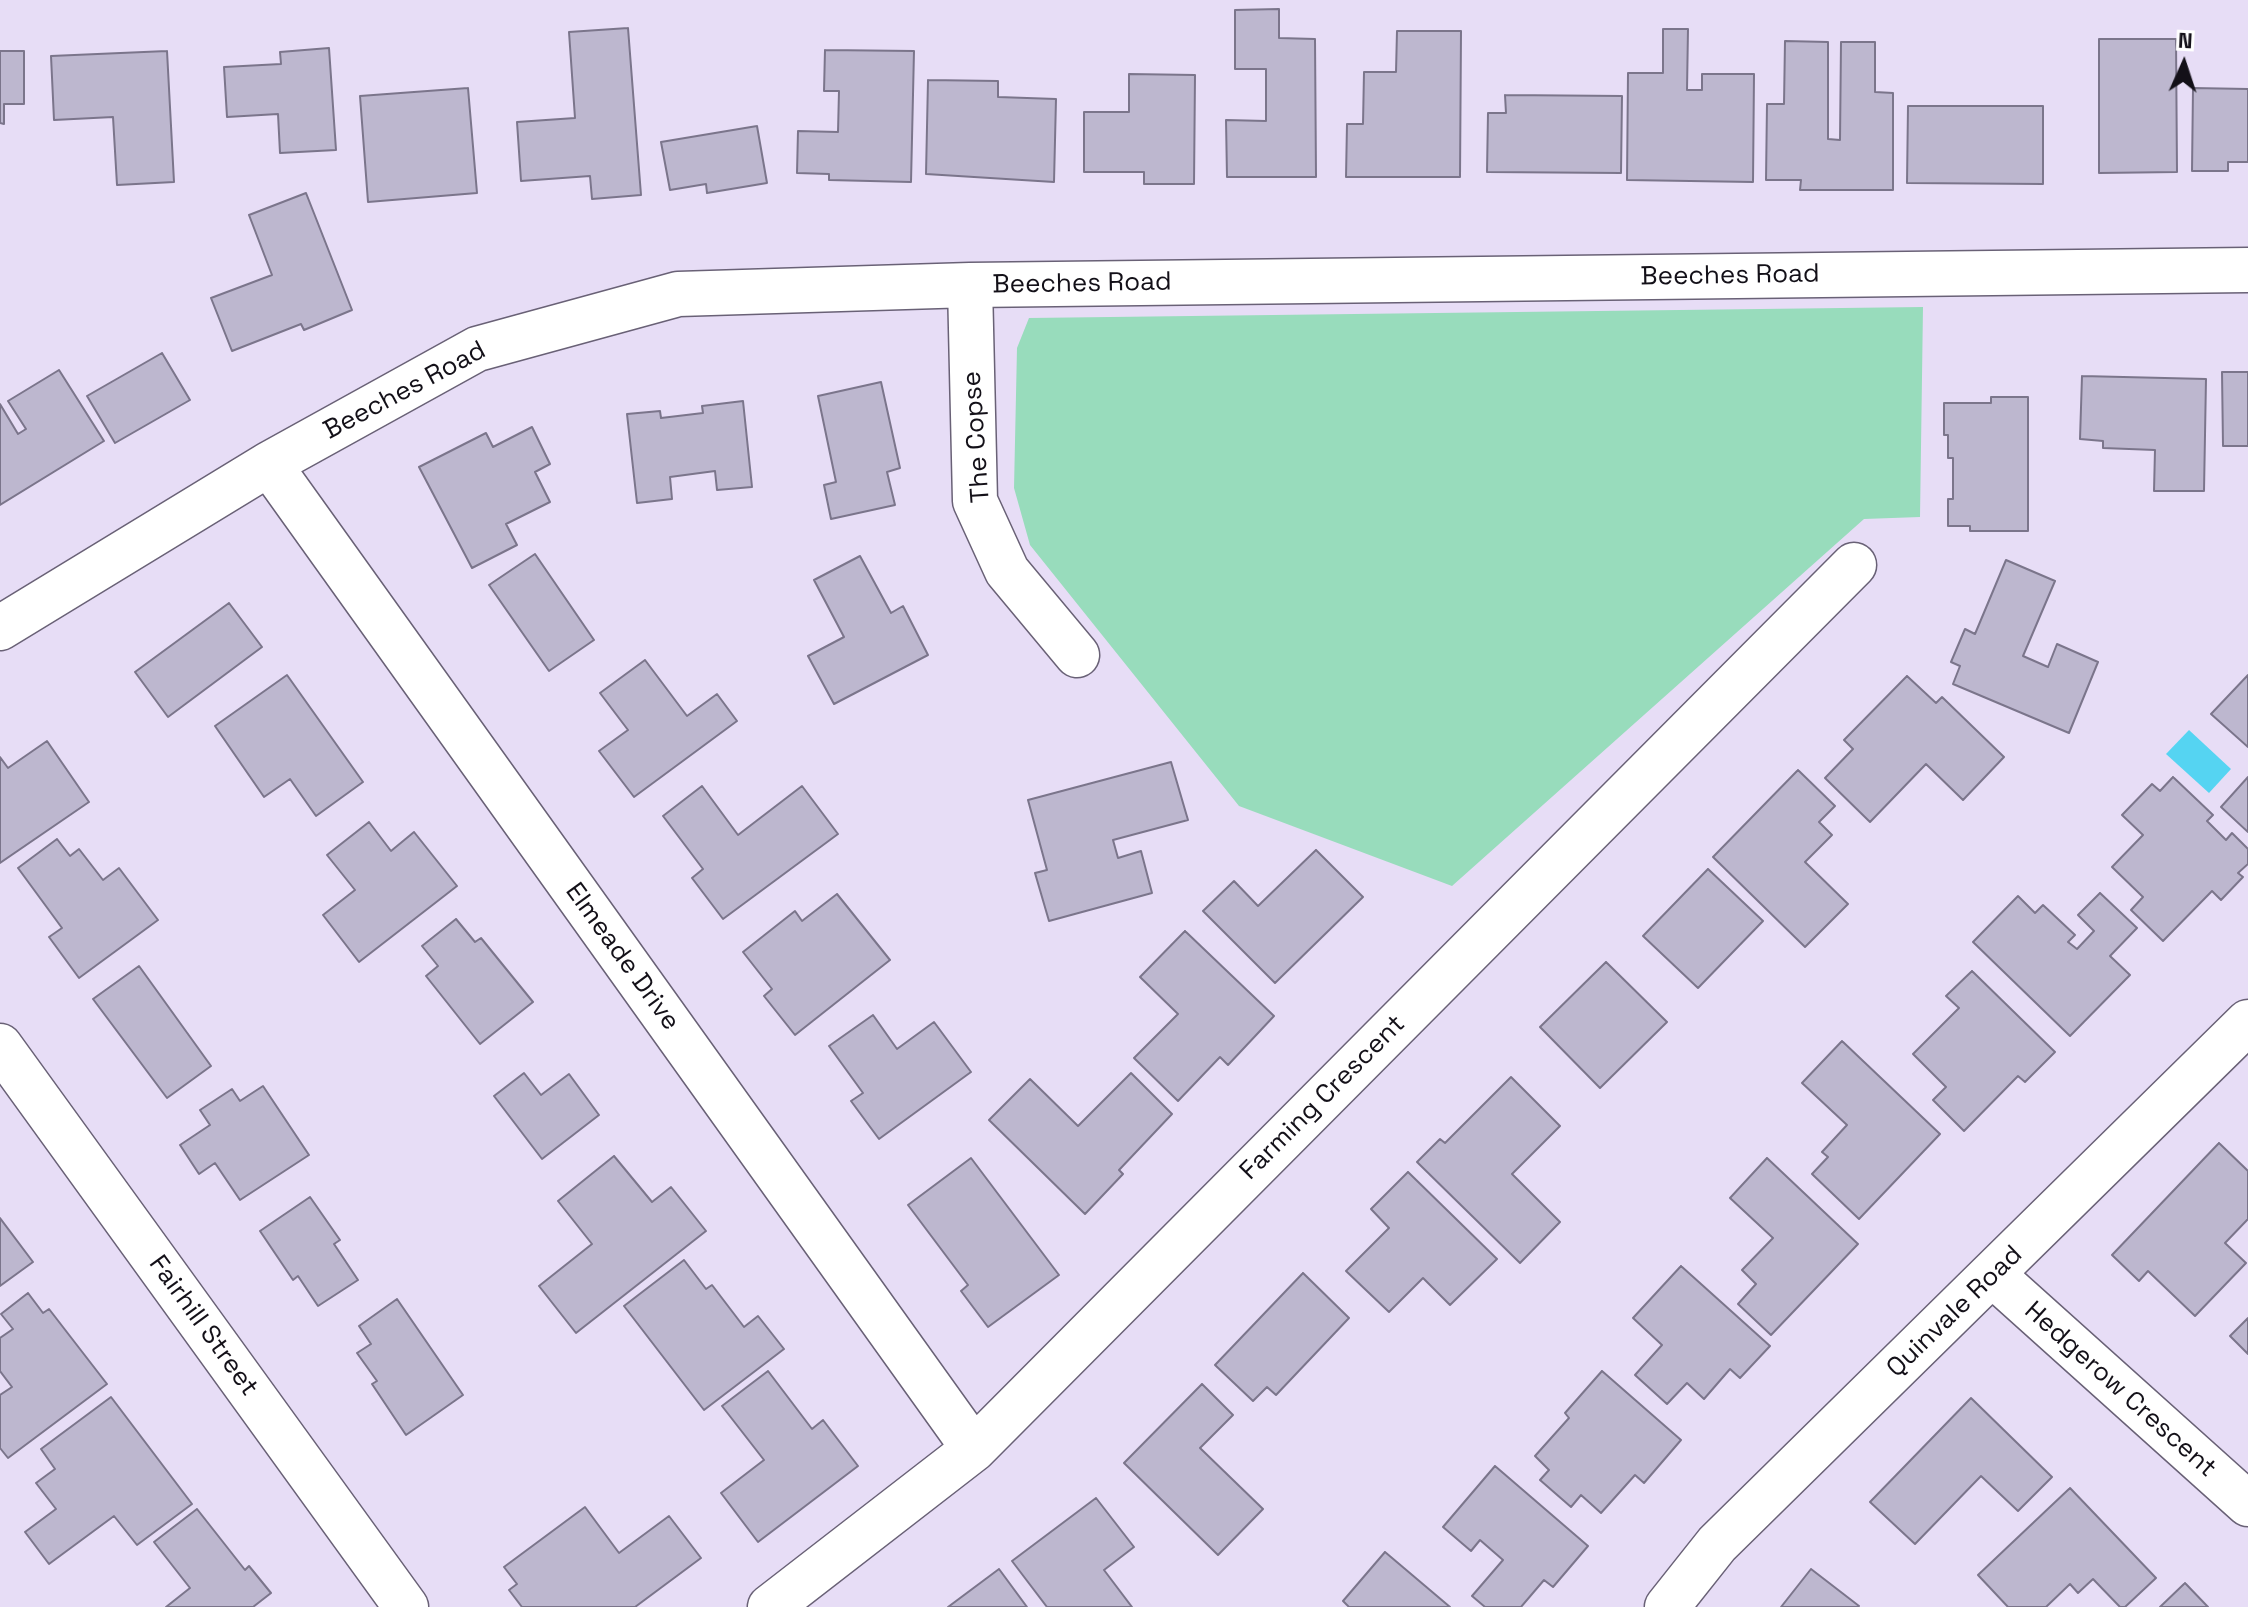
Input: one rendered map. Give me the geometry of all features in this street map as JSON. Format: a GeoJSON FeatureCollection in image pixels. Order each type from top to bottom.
{"type":"FeatureCollection","features":[{"type":"Feature","properties":{"kind":"street","name":"Beeches Road"},"geometry":{"type":"LineString","coordinates":[[0,628],[269,464],[477,349],[678,294],[970,285],[2248,270]]}},
{"type":"Feature","properties":{"kind":"street","name":"The Copse"},"geometry":{"type":"LineString","coordinates":[[970,285],[975,501],[1007,571],[1077,655]]}},
{"type":"Feature","properties":{"kind":"street","name":"Elmeade Drive"},"geometry":{"type":"LineString","coordinates":[[269,464],[974,1449]]}},
{"type":"Feature","properties":{"kind":"street","name":"Farming Crescent"},"geometry":{"type":"LineString","coordinates":[[770,1607],[974,1449],[1854,565]]}},
{"type":"Feature","properties":{"kind":"street","name":"Quinvale Road"},"geometry":{"type":"LineString","coordinates":[[1667,1607],[1717,1544],[2248,1022]]}},
{"type":"Feature","properties":{"kind":"street","name":"Fairhill Street"},"geometry":{"type":"LineString","coordinates":[[0,1046],[406,1607]]}},
{"type":"Feature","properties":{"kind":"street","name":"Hedgerow Crescent"},"geometry":{"type":"LineString","coordinates":[[1993,1275],[2248,1504]]}},
{"type":"Feature","properties":{"kind":"green space"},"geometry":{"type":"Polygon","coordinates":[[[1923,307],[1920,517],[1864,519],[1452,886],[1239,806],[1030,545],[1014,488],[1017,348],[1029,318],[1923,307]]]}},
{"type":"Feature","properties":{"kind":"water"},"geometry":{"type":"Polygon","coordinates":[[[2189,730],[2231,769],[2209,793],[2166,754],[2189,730]]]}},
{"type":"Feature","properties":{"kind":"building"},"geometry":{"type":"Polygon","coordinates":[[[1279,9],[1279,38],[1315,39],[1316,177],[1227,177],[1226,120],[1266,121],[1266,69],[1235,69],[1235,10],[1279,9]]]}},
{"type":"Feature","properties":{"kind":"building"},"geometry":{"type":"Polygon","coordinates":[[[628,28],[641,195],[592,199],[590,176],[521,181],[517,122],[575,118],[569,32],[628,28]]]}},
{"type":"Feature","properties":{"kind":"building"},"geometry":{"type":"Polygon","coordinates":[[[1663,29],[1688,29],[1687,90],[1702,90],[1702,74],[1754,74],[1753,182],[1627,180],[1628,73],[1663,73],[1663,29]]]}},
{"type":"Feature","properties":{"kind":"building"},"geometry":{"type":"Polygon","coordinates":[[[1397,31],[1461,31],[1460,177],[1346,177],[1347,124],[1363,124],[1364,72],[1396,72],[1397,31]]]}},
{"type":"Feature","properties":{"kind":"building"},"geometry":{"type":"Polygon","coordinates":[[[2099,39],[2176,39],[2177,172],[2099,173],[2099,39]]]}},
{"type":"Feature","properties":{"kind":"building"},"geometry":{"type":"Polygon","coordinates":[[[1785,41],[1828,42],[1828,139],[1840,140],[1841,42],[1875,42],[1875,92],[1893,93],[1893,190],[1800,190],[1801,180],[1766,180],[1767,104],[1784,104],[1785,41]]]}},
{"type":"Feature","properties":{"kind":"building"},"geometry":{"type":"Polygon","coordinates":[[[329,48],[336,150],[280,153],[278,114],[227,117],[224,67],[281,64],[280,52],[329,48]]]}},
{"type":"Feature","properties":{"kind":"building"},"geometry":{"type":"Polygon","coordinates":[[[825,50],[914,51],[911,182],[829,180],[829,174],[797,173],[798,131],[838,132],[839,91],[824,91],[825,50]]]}},
{"type":"Feature","properties":{"kind":"building"},"geometry":{"type":"Polygon","coordinates":[[[0,51],[24,51],[24,104],[4,104],[4,124],[0,123],[0,51]]]}},
{"type":"Feature","properties":{"kind":"building"},"geometry":{"type":"Polygon","coordinates":[[[167,51],[174,182],[117,185],[113,117],[54,120],[51,56],[167,51]]]}},
{"type":"Feature","properties":{"kind":"building"},"geometry":{"type":"Polygon","coordinates":[[[1129,74],[1195,75],[1194,184],[1144,184],[1144,172],[1084,172],[1084,112],[1129,112],[1129,74]]]}},
{"type":"Feature","properties":{"kind":"building"},"geometry":{"type":"Polygon","coordinates":[[[928,80],[998,81],[998,97],[1056,99],[1054,182],[926,174],[928,80]]]}},
{"type":"Feature","properties":{"kind":"building"},"geometry":{"type":"Polygon","coordinates":[[[468,88],[477,193],[368,202],[360,96],[468,88]]]}},
{"type":"Feature","properties":{"kind":"building"},"geometry":{"type":"Polygon","coordinates":[[[2193,88],[2248,89],[2248,162],[2228,162],[2228,171],[2192,171],[2193,88]]]}},
{"type":"Feature","properties":{"kind":"building"},"geometry":{"type":"Polygon","coordinates":[[[1505,95],[1622,96],[1621,173],[1487,172],[1488,113],[1506,113],[1505,95]]]}},
{"type":"Feature","properties":{"kind":"building"},"geometry":{"type":"Polygon","coordinates":[[[1908,106],[2043,106],[2043,184],[1907,183],[1908,106]]]}},
{"type":"Feature","properties":{"kind":"building"},"geometry":{"type":"Polygon","coordinates":[[[757,126],[767,183],[707,193],[706,184],[670,190],[661,142],[757,126]]]}},
{"type":"Feature","properties":{"kind":"building"},"geometry":{"type":"Polygon","coordinates":[[[306,193],[352,310],[304,330],[301,324],[232,351],[211,298],[272,275],[249,215],[306,193]]]}},
{"type":"Feature","properties":{"kind":"building"},"geometry":{"type":"Polygon","coordinates":[[[162,353],[190,400],[115,443],[87,396],[162,353]]]}},
{"type":"Feature","properties":{"kind":"building"},"geometry":{"type":"Polygon","coordinates":[[[59,370],[104,441],[0,505],[0,404],[18,434],[26,429],[8,401],[59,370]]]}},
{"type":"Feature","properties":{"kind":"building"},"geometry":{"type":"Polygon","coordinates":[[[2222,372],[2248,372],[2248,446],[2223,446],[2222,372]]]}},
{"type":"Feature","properties":{"kind":"building"},"geometry":{"type":"Polygon","coordinates":[[[2082,376],[2206,379],[2204,491],[2154,491],[2155,450],[2103,448],[2103,441],[2080,439],[2082,376]]]}},
{"type":"Feature","properties":{"kind":"building"},"geometry":{"type":"Polygon","coordinates":[[[881,382],[900,468],[887,472],[895,505],[831,519],[824,485],[836,482],[818,396],[881,382]]]}},
{"type":"Feature","properties":{"kind":"building"},"geometry":{"type":"Polygon","coordinates":[[[1991,397],[2028,397],[2028,531],[1970,531],[1970,526],[1948,526],[1948,499],[1953,499],[1953,458],[1948,458],[1948,435],[1944,435],[1944,403],[1991,403],[1991,397]]]}},
{"type":"Feature","properties":{"kind":"building"},"geometry":{"type":"Polygon","coordinates":[[[743,401],[752,487],[717,490],[715,471],[670,477],[672,499],[637,503],[627,414],[660,411],[661,418],[703,413],[702,406],[743,401]]]}},
{"type":"Feature","properties":{"kind":"building"},"geometry":{"type":"Polygon","coordinates":[[[532,427],[550,464],[535,472],[550,502],[506,524],[517,545],[472,568],[419,467],[486,433],[493,447],[532,427]]]}},
{"type":"Feature","properties":{"kind":"building"},"geometry":{"type":"Polygon","coordinates":[[[535,554],[594,640],[549,671],[489,585],[535,554]]]}},
{"type":"Feature","properties":{"kind":"building"},"geometry":{"type":"Polygon","coordinates":[[[860,556],[891,613],[903,606],[928,655],[834,704],[808,656],[844,637],[814,580],[860,556]]]}},
{"type":"Feature","properties":{"kind":"building"},"geometry":{"type":"Polygon","coordinates":[[[2006,560],[2055,581],[2023,656],[2048,667],[2057,644],[2098,662],[2069,733],[1953,684],[1960,666],[1951,662],[1965,629],[1975,634],[2006,560]]]}},
{"type":"Feature","properties":{"kind":"building"},"geometry":{"type":"Polygon","coordinates":[[[229,603],[262,647],[168,717],[135,672],[229,603]]]}},
{"type":"Feature","properties":{"kind":"building"},"geometry":{"type":"Polygon","coordinates":[[[645,660],[687,716],[717,694],[737,721],[634,797],[599,751],[628,730],[600,693],[645,660]]]}},
{"type":"Feature","properties":{"kind":"building"},"geometry":{"type":"Polygon","coordinates":[[[287,675],[363,782],[316,816],[290,779],[264,797],[215,726],[287,675]]]}},
{"type":"Feature","properties":{"kind":"building"},"geometry":{"type":"Polygon","coordinates":[[[2248,675],[2248,747],[2211,714],[2248,675]]]}},
{"type":"Feature","properties":{"kind":"building"},"geometry":{"type":"Polygon","coordinates":[[[1907,676],[1936,703],[1942,697],[2004,757],[1963,800],[1926,764],[1870,822],[1825,778],[1853,749],[1844,740],[1907,676]]]}},
{"type":"Feature","properties":{"kind":"building"},"geometry":{"type":"Polygon","coordinates":[[[47,741],[89,802],[0,863],[0,757],[8,768],[47,741]]]}},
{"type":"Feature","properties":{"kind":"building"},"geometry":{"type":"Polygon","coordinates":[[[1171,762],[1188,820],[1113,840],[1118,858],[1141,851],[1152,893],[1049,921],[1035,873],[1047,870],[1028,800],[1171,762]]]}},
{"type":"Feature","properties":{"kind":"building"},"geometry":{"type":"Polygon","coordinates":[[[1798,770],[1835,806],[1819,822],[1832,835],[1805,862],[1848,904],[1805,947],[1713,857],[1798,770]]]}},
{"type":"Feature","properties":{"kind":"building"},"geometry":{"type":"Polygon","coordinates":[[[2173,777],[2213,815],[2207,821],[2226,840],[2232,833],[2248,849],[2248,864],[2238,873],[2243,877],[2221,900],[2212,891],[2163,941],[2131,910],[2143,897],[2112,867],[2143,835],[2122,815],[2152,784],[2160,791],[2173,777]]]}},
{"type":"Feature","properties":{"kind":"building"},"geometry":{"type":"Polygon","coordinates":[[[2248,777],[2248,832],[2221,807],[2248,777]]]}},
{"type":"Feature","properties":{"kind":"building"},"geometry":{"type":"Polygon","coordinates":[[[702,786],[738,835],[802,786],[838,834],[723,919],[692,878],[703,869],[663,816],[702,786]]]}},
{"type":"Feature","properties":{"kind":"building"},"geometry":{"type":"Polygon","coordinates":[[[369,822],[391,851],[414,832],[457,886],[359,962],[323,915],[355,890],[327,855],[369,822]]]}},
{"type":"Feature","properties":{"kind":"building"},"geometry":{"type":"Polygon","coordinates":[[[57,839],[70,856],[79,849],[103,880],[119,868],[158,920],[79,978],[49,937],[62,928],[18,868],[57,839]]]}},
{"type":"Feature","properties":{"kind":"building"},"geometry":{"type":"Polygon","coordinates":[[[1316,850],[1363,897],[1275,983],[1203,911],[1234,881],[1258,906],[1316,850]]]}},
{"type":"Feature","properties":{"kind":"building"},"geometry":{"type":"Polygon","coordinates":[[[1708,869],[1763,921],[1698,988],[1643,936],[1708,869]]]}},
{"type":"Feature","properties":{"kind":"building"},"geometry":{"type":"Polygon","coordinates":[[[2100,893],[2137,928],[2110,956],[2130,975],[2070,1036],[1973,942],[2018,896],[2035,913],[2043,905],[2075,935],[2068,942],[2077,949],[2094,931],[2078,915],[2100,893]]]}},
{"type":"Feature","properties":{"kind":"building"},"geometry":{"type":"Polygon","coordinates":[[[837,894],[890,960],[795,1035],[764,996],[772,989],[743,952],[795,911],[802,921],[837,894]]]}},
{"type":"Feature","properties":{"kind":"building"},"geometry":{"type":"Polygon","coordinates":[[[456,919],[475,942],[481,938],[533,1002],[480,1044],[426,976],[438,966],[422,946],[456,919]]]}},
{"type":"Feature","properties":{"kind":"building"},"geometry":{"type":"Polygon","coordinates":[[[1185,931],[1274,1016],[1228,1065],[1220,1057],[1178,1101],[1134,1058],[1178,1014],[1140,977],[1185,931]]]}},
{"type":"Feature","properties":{"kind":"building"},"geometry":{"type":"Polygon","coordinates":[[[1606,962],[1667,1022],[1600,1088],[1540,1027],[1606,962]]]}},
{"type":"Feature","properties":{"kind":"building"},"geometry":{"type":"Polygon","coordinates":[[[139,966],[211,1066],[167,1098],[93,999],[139,966]]]}},
{"type":"Feature","properties":{"kind":"building"},"geometry":{"type":"Polygon","coordinates":[[[1972,971],[2055,1052],[2025,1082],[2018,1076],[1964,1131],[1933,1100],[1946,1087],[1913,1054],[1959,1008],[1946,996],[1972,971]]]}},
{"type":"Feature","properties":{"kind":"building"},"geometry":{"type":"Polygon","coordinates":[[[873,1015],[897,1049],[934,1022],[971,1072],[879,1139],[851,1101],[863,1093],[829,1046],[873,1015]]]}},
{"type":"Feature","properties":{"kind":"building"},"geometry":{"type":"Polygon","coordinates":[[[1842,1041],[1940,1134],[1859,1219],[1812,1174],[1828,1157],[1822,1152],[1847,1125],[1802,1083],[1842,1041]]]}},
{"type":"Feature","properties":{"kind":"building"},"geometry":{"type":"Polygon","coordinates":[[[524,1073],[541,1095],[569,1074],[599,1115],[542,1159],[494,1096],[524,1073]]]}},
{"type":"Feature","properties":{"kind":"building"},"geometry":{"type":"Polygon","coordinates":[[[1131,1073],[1172,1114],[1119,1170],[1123,1174],[1085,1214],[989,1120],[1030,1079],[1078,1126],[1131,1073]]]}},
{"type":"Feature","properties":{"kind":"building"},"geometry":{"type":"Polygon","coordinates":[[[1511,1077],[1560,1126],[1512,1174],[1560,1222],[1520,1263],[1417,1162],[1440,1139],[1445,1143],[1511,1077]]]}},
{"type":"Feature","properties":{"kind":"building"},"geometry":{"type":"Polygon","coordinates":[[[263,1086],[309,1155],[240,1200],[215,1163],[199,1174],[180,1145],[210,1125],[200,1110],[232,1089],[240,1101],[263,1086]]]}},
{"type":"Feature","properties":{"kind":"building"},"geometry":{"type":"Polygon","coordinates":[[[2219,1143],[2248,1171],[2248,1219],[2225,1243],[2246,1263],[2195,1316],[2148,1271],[2139,1281],[2112,1255],[2219,1143]]]}},
{"type":"Feature","properties":{"kind":"building"},"geometry":{"type":"Polygon","coordinates":[[[614,1156],[652,1202],[671,1187],[706,1231],[576,1333],[539,1286],[592,1244],[558,1201],[614,1156]]]}},
{"type":"Feature","properties":{"kind":"building"},"geometry":{"type":"Polygon","coordinates":[[[971,1158],[1059,1275],[988,1327],[961,1291],[968,1285],[908,1205],[971,1158]]]}},
{"type":"Feature","properties":{"kind":"building"},"geometry":{"type":"Polygon","coordinates":[[[1767,1158],[1858,1244],[1771,1335],[1738,1304],[1756,1284],[1742,1270],[1773,1238],[1730,1198],[1767,1158]]]}},
{"type":"Feature","properties":{"kind":"building"},"geometry":{"type":"Polygon","coordinates":[[[1408,1172],[1497,1259],[1450,1305],[1423,1278],[1389,1312],[1346,1271],[1389,1228],[1371,1209],[1408,1172]]]}},
{"type":"Feature","properties":{"kind":"building"},"geometry":{"type":"Polygon","coordinates":[[[310,1197],[340,1240],[334,1244],[358,1280],[318,1306],[298,1276],[293,1280],[260,1231],[310,1197]]]}},
{"type":"Feature","properties":{"kind":"building"},"geometry":{"type":"Polygon","coordinates":[[[0,1218],[33,1262],[0,1286],[0,1218]]]}},
{"type":"Feature","properties":{"kind":"building"},"geometry":{"type":"Polygon","coordinates":[[[684,1260],[706,1289],[712,1285],[744,1327],[758,1316],[784,1349],[704,1410],[624,1306],[684,1260]]]}},
{"type":"Feature","properties":{"kind":"building"},"geometry":{"type":"Polygon","coordinates":[[[1681,1266],[1770,1346],[1740,1378],[1730,1369],[1704,1399],[1687,1383],[1667,1404],[1635,1375],[1662,1345],[1633,1318],[1681,1266]]]}},
{"type":"Feature","properties":{"kind":"building"},"geometry":{"type":"Polygon","coordinates":[[[1303,1273],[1349,1318],[1276,1395],[1267,1387],[1253,1401],[1215,1365],[1303,1273]]]}},
{"type":"Feature","properties":{"kind":"building"},"geometry":{"type":"Polygon","coordinates":[[[28,1293],[43,1313],[49,1309],[107,1384],[8,1458],[0,1448],[0,1395],[12,1387],[0,1371],[0,1338],[13,1329],[1,1314],[28,1293]]]}},
{"type":"Feature","properties":{"kind":"building"},"geometry":{"type":"Polygon","coordinates":[[[397,1299],[463,1395],[406,1435],[372,1384],[377,1381],[357,1353],[371,1344],[359,1326],[397,1299]]]}},
{"type":"Feature","properties":{"kind":"building"},"geometry":{"type":"Polygon","coordinates":[[[2248,1318],[2248,1354],[2230,1336],[2248,1318]]]}},
{"type":"Feature","properties":{"kind":"building"},"geometry":{"type":"Polygon","coordinates":[[[768,1371],[812,1429],[823,1420],[858,1466],[758,1542],[721,1493],[764,1460],[722,1406],[768,1371]]]}},
{"type":"Feature","properties":{"kind":"building"},"geometry":{"type":"Polygon","coordinates":[[[1602,1371],[1681,1440],[1644,1483],[1635,1475],[1601,1513],[1581,1495],[1571,1507],[1540,1480],[1549,1470],[1535,1456],[1569,1418],[1565,1413],[1602,1371]]]}},
{"type":"Feature","properties":{"kind":"building"},"geometry":{"type":"Polygon","coordinates":[[[1202,1384],[1233,1415],[1200,1448],[1263,1509],[1218,1555],[1124,1463],[1202,1384]]]}},
{"type":"Feature","properties":{"kind":"building"},"geometry":{"type":"Polygon","coordinates":[[[111,1397],[192,1504],[137,1545],[114,1516],[49,1564],[25,1532],[56,1509],[36,1483],[55,1469],[41,1449],[111,1397]]]}},
{"type":"Feature","properties":{"kind":"building"},"geometry":{"type":"Polygon","coordinates":[[[1971,1398],[2052,1477],[2018,1511],[1981,1476],[1915,1544],[1870,1502],[1971,1398]]]}},
{"type":"Feature","properties":{"kind":"building"},"geometry":{"type":"Polygon","coordinates":[[[1495,1466],[1588,1546],[1553,1587],[1544,1580],[1521,1607],[1485,1607],[1472,1596],[1503,1560],[1480,1540],[1471,1551],[1443,1527],[1495,1466]]]}},
{"type":"Feature","properties":{"kind":"building"},"geometry":{"type":"Polygon","coordinates":[[[2070,1488],[2156,1578],[2125,1607],[2120,1607],[2093,1579],[2078,1593],[2070,1584],[2046,1607],[2008,1607],[1978,1575],[2070,1488]]]}},
{"type":"Feature","properties":{"kind":"building"},"geometry":{"type":"Polygon","coordinates":[[[1096,1498],[1134,1547],[1104,1570],[1132,1607],[1047,1607],[1012,1561],[1096,1498]]]}},
{"type":"Feature","properties":{"kind":"building"},"geometry":{"type":"Polygon","coordinates":[[[585,1507],[619,1553],[669,1516],[701,1558],[635,1607],[522,1607],[509,1590],[517,1584],[504,1567],[585,1507]]]}},
{"type":"Feature","properties":{"kind":"building"},"geometry":{"type":"Polygon","coordinates":[[[197,1509],[245,1570],[249,1566],[271,1593],[253,1607],[166,1607],[190,1588],[154,1542],[197,1509]]]}},
{"type":"Feature","properties":{"kind":"building"},"geometry":{"type":"Polygon","coordinates":[[[1385,1552],[1450,1607],[1349,1607],[1343,1601],[1385,1552]]]}},
{"type":"Feature","properties":{"kind":"building"},"geometry":{"type":"Polygon","coordinates":[[[999,1569],[1027,1607],[948,1607],[999,1569]]]}},
{"type":"Feature","properties":{"kind":"building"},"geometry":{"type":"Polygon","coordinates":[[[1811,1569],[1859,1606],[1781,1607],[1811,1569]]]}},
{"type":"Feature","properties":{"kind":"building"},"geometry":{"type":"Polygon","coordinates":[[[2185,1583],[2208,1607],[2160,1607],[2185,1583]]]}}]}
